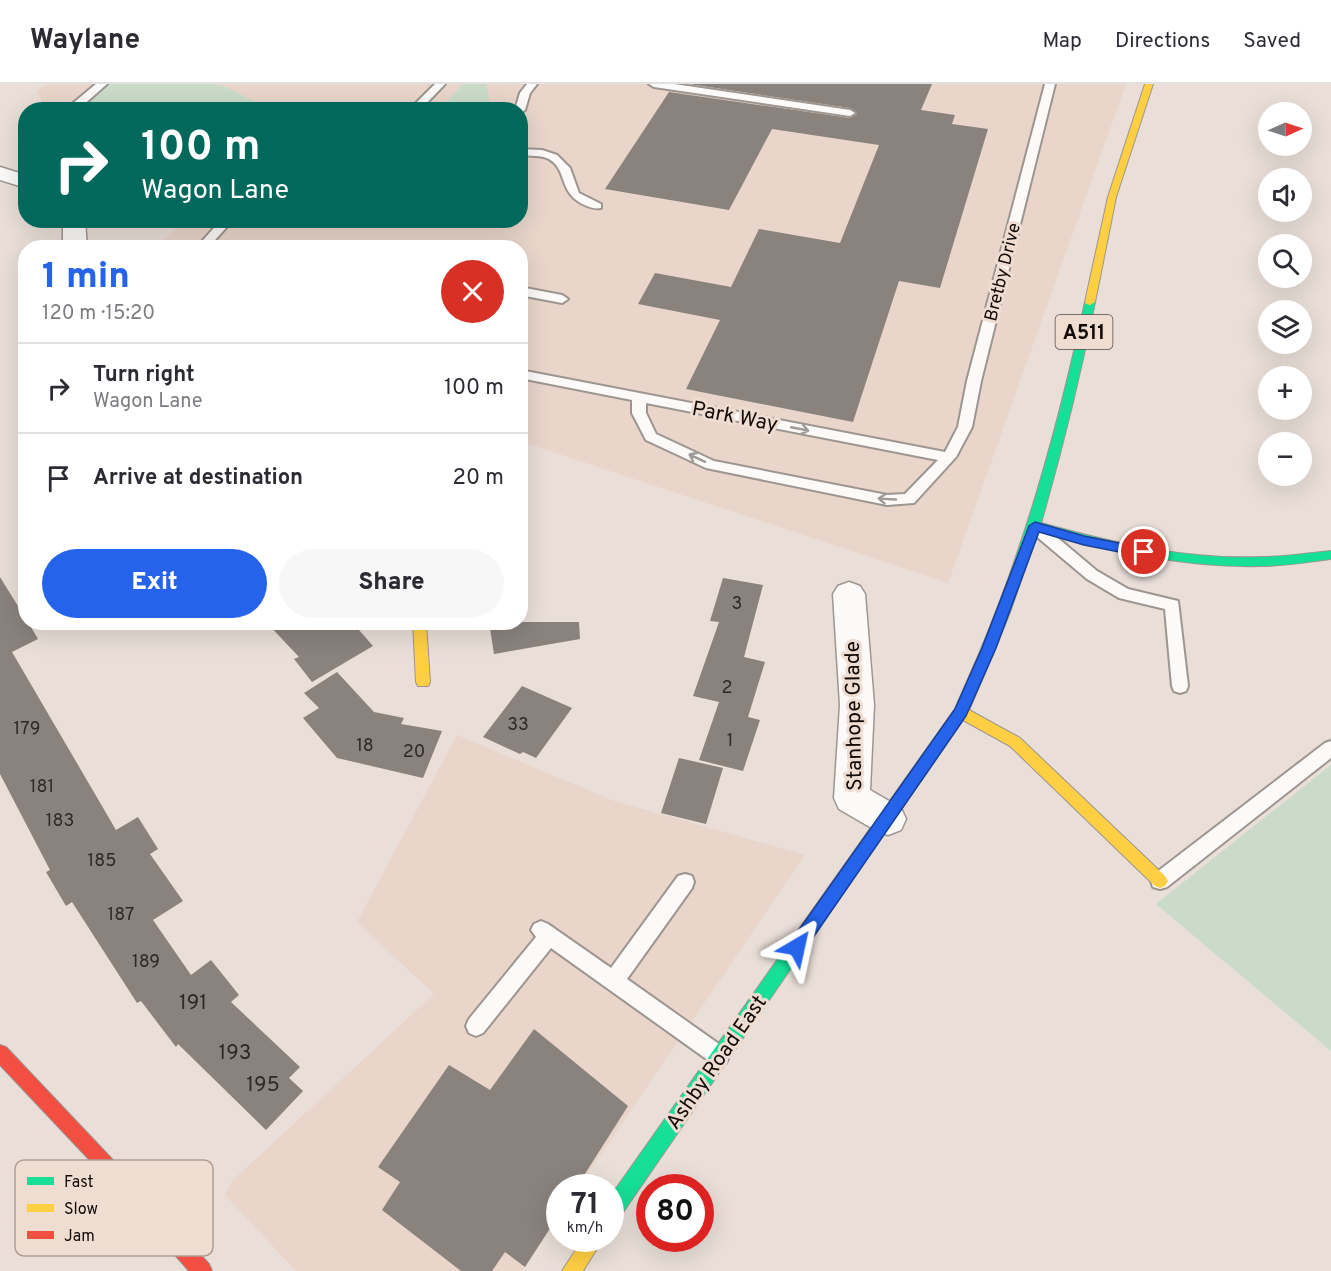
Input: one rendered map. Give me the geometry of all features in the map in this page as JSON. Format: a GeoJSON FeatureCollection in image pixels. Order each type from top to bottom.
{"type":"FeatureCollection","features":[{"type":"Feature","properties":{"kind":"main road","name":"Ashby Road East"},"geometry":{"type":"LineString","coordinates":[[624,1194],[961,712],[989,648],[1035,526],[1077,367],[1112,197],[1149,84]]}},
{"type":"Feature","properties":{"kind":"main road"},"geometry":{"type":"LineString","coordinates":[[1035,526],[1084,540],[1164,556],[1262,562],[1331,555]]}},
{"type":"Feature","properties":{"kind":"main road"},"geometry":{"type":"LineString","coordinates":[[419,630],[423,682]]}},
{"type":"Feature","properties":{"kind":"main road"},"geometry":{"type":"LineString","coordinates":[[961,712],[1015,742],[1160,881]]}},
{"type":"Feature","properties":{"kind":"main road"},"geometry":{"type":"LineString","coordinates":[[0,1053],[101,1160]]}},
{"type":"Feature","properties":{"kind":"main road"},"geometry":{"type":"LineString","coordinates":[[572,1271],[585,1252]]}},
{"type":"Feature","properties":{"kind":"main road"},"geometry":{"type":"LineString","coordinates":[[189,1256],[202,1271]]}},
{"type":"Feature","properties":{"kind":"street"},"geometry":{"type":"LineString","coordinates":[[0,173],[18,179]]}},
{"type":"Feature","properties":{"kind":"street","name":"Stanhope Glade"},"geometry":{"type":"LineString","coordinates":[[849,594],[857,705],[852,798],[888,819]]}},
{"type":"Feature","properties":{"kind":"lane"},"geometry":{"type":"LineString","coordinates":[[422,102],[440,84]]}},
{"type":"Feature","properties":{"kind":"lane"},"geometry":{"type":"LineString","coordinates":[[522,102],[525,93],[532,84]]}},
{"type":"Feature","properties":{"kind":"lane"},"geometry":{"type":"LineString","coordinates":[[654,84],[850,113]]}},
{"type":"Feature","properties":{"kind":"lane","name":"Bretby Drive"},"geometry":{"type":"LineString","coordinates":[[639,398],[639,413],[651,437],[711,465],[887,500],[909,499],[949,458],[965,427],[974,381],[1050,84]]}},
{"type":"Feature","properties":{"kind":"lane"},"geometry":{"type":"LineString","coordinates":[[81,102],[99,86]]}},
{"type":"Feature","properties":{"kind":"lane"},"geometry":{"type":"LineString","coordinates":[[528,153],[555,157],[562,164],[571,190],[576,197],[582,202],[597,206]]}},
{"type":"Feature","properties":{"kind":"lane"},"geometry":{"type":"LineString","coordinates":[[209,240],[220,228]]}},
{"type":"Feature","properties":{"kind":"lane"},"geometry":{"type":"LineString","coordinates":[[528,293],[562,299]]}},
{"type":"Feature","properties":{"kind":"lane","name":"Park Way"},"geometry":{"type":"LineString","coordinates":[[528,376],[949,458]]}},
{"type":"Feature","properties":{"kind":"lane"},"geometry":{"type":"LineString","coordinates":[[1035,526],[1092,575],[1124,594],[1172,605],[1180,686]]}},
{"type":"Feature","properties":{"kind":"lane"},"geometry":{"type":"LineString","coordinates":[[1160,881],[1331,748]]}},
{"type":"Feature","properties":{"kind":"lane"},"geometry":{"type":"LineString","coordinates":[[613,982],[685,882]]}},
{"type":"Feature","properties":{"kind":"lane"},"geometry":{"type":"LineString","coordinates":[[476,1026],[545,933],[719,1056]]}},
{"type":"Feature","properties":{"kind":"shaded area"},"geometry":{"type":"Polygon","coordinates":[[[47,84],[1126,84],[948,583],[528,445],[528,240],[164,240],[176,228],[528,228],[528,102],[42,102],[37,91],[47,84]]]}},
{"type":"Feature","properties":{"kind":"shaded area"},"geometry":{"type":"Polygon","coordinates":[[[457,735],[614,801],[805,855],[588,1174],[546,1174],[546,1235],[522,1271],[296,1271],[225,1195],[232,1181],[434,994],[357,922],[457,735]]]}},
{"type":"Feature","properties":{"kind":"green space"},"geometry":{"type":"Polygon","coordinates":[[[107,84],[212,84],[224,86],[255,102],[89,102],[107,84]]]}},
{"type":"Feature","properties":{"kind":"green space"},"geometry":{"type":"Polygon","coordinates":[[[463,84],[486,84],[490,102],[446,102],[463,84]]]}},
{"type":"Feature","properties":{"kind":"green space"},"geometry":{"type":"Polygon","coordinates":[[[1331,765],[1331,1051],[1156,904],[1331,765]]]}},
{"type":"Feature","properties":{"kind":"building"},"geometry":{"type":"Polygon","coordinates":[[[689,84],[932,84],[921,110],[955,115],[952,124],[988,129],[940,288],[899,281],[853,422],[686,389],[720,320],[638,304],[655,273],[731,287],[759,229],[840,243],[879,145],[772,129],[729,210],[605,189],[669,92],[850,118],[857,114],[850,108],[689,84]]]}},
{"type":"Feature","properties":{"kind":"building"},"geometry":{"type":"Polygon","coordinates":[[[0,577],[18,606],[18,630],[33,630],[38,639],[12,652],[116,830],[138,817],[158,849],[150,854],[183,901],[153,920],[191,975],[211,960],[239,995],[231,1002],[300,1067],[289,1078],[303,1091],[266,1130],[178,1044],[176,1047],[141,1001],[137,1003],[72,902],[66,906],[46,872],[50,870],[0,774],[0,577]]]}},
{"type":"Feature","properties":{"kind":"building"},"geometry":{"type":"Polygon","coordinates":[[[723,578],[763,585],[744,657],[765,662],[748,717],[760,720],[743,771],[699,760],[719,702],[693,696],[719,622],[710,621],[723,578]]]}},
{"type":"Feature","properties":{"kind":"building"},"geometry":{"type":"Polygon","coordinates":[[[528,622],[579,622],[580,639],[494,654],[490,630],[528,630],[528,622]]]}},
{"type":"Feature","properties":{"kind":"building"},"geometry":{"type":"Polygon","coordinates":[[[274,630],[359,630],[373,646],[312,682],[294,659],[299,657],[274,630]]]}},
{"type":"Feature","properties":{"kind":"building"},"geometry":{"type":"Polygon","coordinates":[[[337,672],[374,712],[404,718],[401,724],[442,731],[423,778],[337,758],[303,718],[319,708],[304,693],[337,672]]]}},
{"type":"Feature","properties":{"kind":"building"},"geometry":{"type":"Polygon","coordinates":[[[522,686],[572,708],[536,758],[523,752],[520,754],[483,737],[522,686]]]}},
{"type":"Feature","properties":{"kind":"building"},"geometry":{"type":"Polygon","coordinates":[[[679,758],[723,768],[706,824],[661,813],[679,758]]]}},
{"type":"Feature","properties":{"kind":"building"},"geometry":{"type":"Polygon","coordinates":[[[534,1029],[628,1106],[585,1174],[546,1174],[546,1235],[525,1267],[505,1252],[492,1271],[461,1271],[382,1210],[400,1182],[378,1167],[449,1065],[490,1090],[534,1029]]]}},
{"type":"Feature","properties":{"kind":"traffic: fast"},"geometry":{"type":"LineString","coordinates":[[986,654],[1004,612],[1034,525],[1071,392],[1090,302]]}},
{"type":"Feature","properties":{"kind":"traffic: fast"},"geometry":{"type":"LineString","coordinates":[[1035,526],[1147,553],[1204,560],[1262,562],[1331,555]]}},
{"type":"Feature","properties":{"kind":"traffic: fast"},"geometry":{"type":"LineString","coordinates":[[624,1194],[805,934]]}},
{"type":"Feature","properties":{"kind":"traffic: slow"},"geometry":{"type":"LineString","coordinates":[[1090,302],[1112,197],[1149,84]]}},
{"type":"Feature","properties":{"kind":"traffic: slow"},"geometry":{"type":"LineString","coordinates":[[420,630],[423,682]]}},
{"type":"Feature","properties":{"kind":"traffic: slow"},"geometry":{"type":"LineString","coordinates":[[805,934],[961,712],[986,654]]}},
{"type":"Feature","properties":{"kind":"traffic: slow"},"geometry":{"type":"LineString","coordinates":[[961,712],[1015,742],[1160,881]]}},
{"type":"Feature","properties":{"kind":"traffic: slow"},"geometry":{"type":"LineString","coordinates":[[572,1271],[585,1252]]}},
{"type":"Feature","properties":{"kind":"traffic: jam"},"geometry":{"type":"LineString","coordinates":[[0,1053],[101,1160]]}},
{"type":"Feature","properties":{"kind":"traffic: jam"},"geometry":{"type":"LineString","coordinates":[[189,1256],[202,1271]]}},
{"type":"Feature","properties":{"kind":"route"},"geometry":{"type":"LineString","coordinates":[[797,947],[961,712],[989,648],[1035,526],[1084,540],[1144,552]]}}]}
